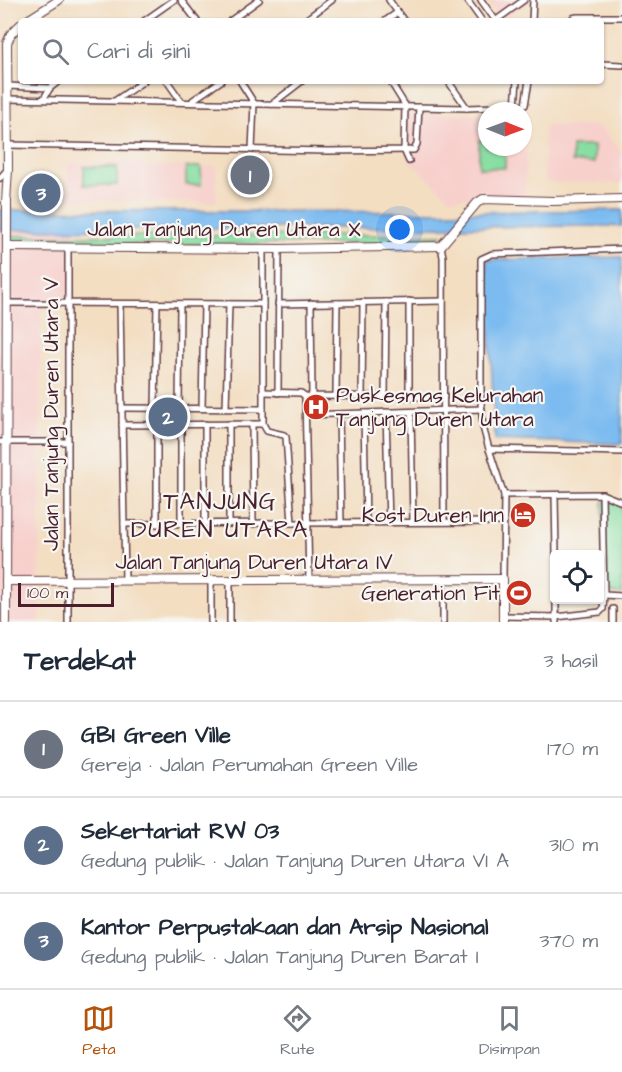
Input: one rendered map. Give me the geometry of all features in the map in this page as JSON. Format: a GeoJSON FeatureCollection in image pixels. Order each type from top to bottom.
{"type":"FeatureCollection","features":[{"type":"Feature","properties":{"kind":"street"},"geometry":{"type":"LineString","coordinates":[[31,18],[59,0]]}},
{"type":"Feature","properties":{"kind":"street"},"geometry":{"type":"LineString","coordinates":[[148,18],[174,0]]}},
{"type":"Feature","properties":{"kind":"street"},"geometry":{"type":"LineString","coordinates":[[182,0],[195,18]]}},
{"type":"Feature","properties":{"kind":"street"},"geometry":{"type":"LineString","coordinates":[[234,18],[259,0]]}},
{"type":"Feature","properties":{"kind":"street"},"geometry":{"type":"LineString","coordinates":[[308,18],[332,0]]}},
{"type":"Feature","properties":{"kind":"street"},"geometry":{"type":"LineString","coordinates":[[389,0],[402,18]]}},
{"type":"Feature","properties":{"kind":"street"},"geometry":{"type":"LineString","coordinates":[[467,0],[480,18]]}},
{"type":"Feature","properties":{"kind":"street"},"geometry":{"type":"LineString","coordinates":[[481,0],[494,18]]}},
{"type":"Feature","properties":{"kind":"street"},"geometry":{"type":"LineString","coordinates":[[500,18],[524,0]]}},
{"type":"Feature","properties":{"kind":"street"},"geometry":{"type":"LineString","coordinates":[[532,18],[533,0]]}},
{"type":"Feature","properties":{"kind":"street"},"geometry":{"type":"LineString","coordinates":[[389,18],[398,12]]}},
{"type":"Feature","properties":{"kind":"street"},"geometry":{"type":"LineString","coordinates":[[573,18],[622,18]]}},
{"type":"Feature","properties":{"kind":"street"},"geometry":{"type":"LineString","coordinates":[[6,622],[4,442],[8,303],[4,289],[4,238],[7,202],[5,165],[8,145],[8,86],[3,44],[18,27]]}},
{"type":"Feature","properties":{"kind":"street"},"geometry":{"type":"LineString","coordinates":[[604,64],[622,65]]}},
{"type":"Feature","properties":{"kind":"street"},"geometry":{"type":"LineString","coordinates":[[44,98],[55,84]]}},
{"type":"Feature","properties":{"kind":"street"},"geometry":{"type":"LineString","coordinates":[[114,101],[140,84]]}},
{"type":"Feature","properties":{"kind":"street"},"geometry":{"type":"LineString","coordinates":[[169,84],[181,101]]}},
{"type":"Feature","properties":{"kind":"street"},"geometry":{"type":"LineString","coordinates":[[192,101],[217,84]]}},
{"type":"Feature","properties":{"kind":"street"},"geometry":{"type":"LineString","coordinates":[[242,84],[254,103],[252,150]]}},
{"type":"Feature","properties":{"kind":"street"},"geometry":{"type":"LineString","coordinates":[[271,104],[298,84]]}},
{"type":"Feature","properties":{"kind":"street"},"geometry":{"type":"LineString","coordinates":[[392,84],[405,105],[404,150],[409,160]]}},
{"type":"Feature","properties":{"kind":"street"},"geometry":{"type":"LineString","coordinates":[[450,84],[467,108]]}},
{"type":"Feature","properties":{"kind":"street"},"geometry":{"type":"LineString","coordinates":[[515,102],[517,84]]}},
{"type":"Feature","properties":{"kind":"street"},"geometry":{"type":"LineString","coordinates":[[526,102],[528,84]]}},
{"type":"Feature","properties":{"kind":"street"},"geometry":{"type":"LineString","coordinates":[[8,86],[50,88]]}},
{"type":"Feature","properties":{"kind":"street"},"geometry":{"type":"LineString","coordinates":[[8,99],[478,108]]}},
{"type":"Feature","properties":{"kind":"street"},"geometry":{"type":"LineString","coordinates":[[8,145],[252,150],[414,150],[417,144],[419,107]]}},
{"type":"Feature","properties":{"kind":"street"},"geometry":{"type":"LineString","coordinates":[[0,178],[5,165]]}},
{"type":"Feature","properties":{"kind":"street"},"geometry":{"type":"LineString","coordinates":[[444,522],[442,245],[477,203],[483,199],[622,200]]}},
{"type":"Feature","properties":{"kind":"street","name":"Jalan Tanjung Duren Utara X"},"geometry":{"type":"LineString","coordinates":[[5,249],[279,249],[442,245]]}},
{"type":"Feature","properties":{"kind":"street","name":"Jalan Tanjung Duren Utara V"},"geometry":{"type":"LineString","coordinates":[[68,248],[68,622]]}},
{"type":"Feature","properties":{"kind":"street"},"geometry":{"type":"LineString","coordinates":[[264,249],[263,424],[267,431],[286,437],[292,523]]}},
{"type":"Feature","properties":{"kind":"street"},"geometry":{"type":"LineString","coordinates":[[278,393],[279,249]]}},
{"type":"Feature","properties":{"kind":"street"},"geometry":{"type":"LineString","coordinates":[[603,604],[603,609],[596,613],[556,619],[503,619],[504,495],[489,449],[482,409],[481,259],[492,254],[622,249]]}},
{"type":"Feature","properties":{"kind":"street"},"geometry":{"type":"LineString","coordinates":[[409,301],[410,397]]}},
{"type":"Feature","properties":{"kind":"street"},"geometry":{"type":"LineString","coordinates":[[278,304],[443,301]]}},
{"type":"Feature","properties":{"kind":"street"},"geometry":{"type":"LineString","coordinates":[[362,397],[363,302]]}},
{"type":"Feature","properties":{"kind":"street"},"geometry":{"type":"LineString","coordinates":[[385,397],[386,302]]}},
{"type":"Feature","properties":{"kind":"street"},"geometry":{"type":"LineString","coordinates":[[8,303],[263,304]]}},
{"type":"Feature","properties":{"kind":"street"},"geometry":{"type":"LineString","coordinates":[[311,303],[312,396]]}},
{"type":"Feature","properties":{"kind":"street"},"geometry":{"type":"LineString","coordinates":[[336,396],[337,303]]}},
{"type":"Feature","properties":{"kind":"street"},"geometry":{"type":"LineString","coordinates":[[120,304],[125,580]]}},
{"type":"Feature","properties":{"kind":"street"},"geometry":{"type":"LineString","coordinates":[[155,408],[157,304]]}},
{"type":"Feature","properties":{"kind":"street"},"geometry":{"type":"LineString","coordinates":[[178,408],[180,304]]}},
{"type":"Feature","properties":{"kind":"street"},"geometry":{"type":"LineString","coordinates":[[202,408],[204,304]]}},
{"type":"Feature","properties":{"kind":"street"},"geometry":{"type":"LineString","coordinates":[[226,408],[229,304]]}},
{"type":"Feature","properties":{"kind":"street"},"geometry":{"type":"LineString","coordinates":[[263,392],[302,393],[304,396],[444,397]]}},
{"type":"Feature","properties":{"kind":"street"},"geometry":{"type":"LineString","coordinates":[[304,396],[309,580]]}},
{"type":"Feature","properties":{"kind":"street"},"geometry":{"type":"LineString","coordinates":[[122,408],[263,409]]}},
{"type":"Feature","properties":{"kind":"street"},"geometry":{"type":"LineString","coordinates":[[306,415],[482,409]]}},
{"type":"Feature","properties":{"kind":"street"},"geometry":{"type":"LineString","coordinates":[[386,412],[389,523]]}},
{"type":"Feature","properties":{"kind":"street"},"geometry":{"type":"LineString","coordinates":[[411,412],[413,522]]}},
{"type":"Feature","properties":{"kind":"street"},"geometry":{"type":"LineString","coordinates":[[364,413],[366,523]]}},
{"type":"Feature","properties":{"kind":"street"},"geometry":{"type":"LineString","coordinates":[[339,414],[341,523]]}},
{"type":"Feature","properties":{"kind":"street"},"geometry":{"type":"LineString","coordinates":[[157,424],[157,524]]}},
{"type":"Feature","properties":{"kind":"street"},"geometry":{"type":"LineString","coordinates":[[181,424],[181,524]]}},
{"type":"Feature","properties":{"kind":"street"},"geometry":{"type":"LineString","coordinates":[[205,424],[205,524]]}},
{"type":"Feature","properties":{"kind":"street"},"geometry":{"type":"LineString","coordinates":[[229,424],[229,524]]}},
{"type":"Feature","properties":{"kind":"street"},"geometry":{"type":"LineString","coordinates":[[252,424],[253,524]]}},
{"type":"Feature","properties":{"kind":"street"},"geometry":{"type":"LineString","coordinates":[[122,425],[263,424]]}},
{"type":"Feature","properties":{"kind":"street"},"geometry":{"type":"LineString","coordinates":[[4,442],[68,442]]}},
{"type":"Feature","properties":{"kind":"street"},"geometry":{"type":"LineString","coordinates":[[489,449],[622,452]]}},
{"type":"Feature","properties":{"kind":"street"},"geometry":{"type":"LineString","coordinates":[[504,495],[602,494],[622,502]]}},
{"type":"Feature","properties":{"kind":"street"},"geometry":{"type":"LineString","coordinates":[[602,494],[603,550]]}},
{"type":"Feature","properties":{"kind":"street"},"geometry":{"type":"LineString","coordinates":[[555,495],[556,550]]}},
{"type":"Feature","properties":{"kind":"street"},"geometry":{"type":"LineString","coordinates":[[124,524],[504,522]]}},
{"type":"Feature","properties":{"kind":"street"},"geometry":{"type":"LineString","coordinates":[[443,579],[443,622]]}},
{"type":"Feature","properties":{"kind":"street","name":"Jalan Tanjung Duren Utara IV"},"geometry":{"type":"LineString","coordinates":[[6,581],[503,579]]}},
{"type":"Feature","properties":{"kind":"street"},"geometry":{"type":"LineString","coordinates":[[211,580],[211,622]]}},
{"type":"Feature","properties":{"kind":"street"},"geometry":{"type":"LineString","coordinates":[[230,580],[231,622]]}},
{"type":"Feature","properties":{"kind":"street"},"geometry":{"type":"LineString","coordinates":[[604,595],[622,596]]}},
{"type":"Feature","properties":{"kind":"street"},"geometry":{"type":"LineString","coordinates":[[613,622],[614,609]]}},
{"type":"Feature","properties":{"kind":"shaded area"},"geometry":{"type":"Polygon","coordinates":[[[486,0],[532,0],[504,18],[500,18],[486,0]]]}},
{"type":"Feature","properties":{"kind":"shaded area"},"geometry":{"type":"Polygon","coordinates":[[[408,114],[478,114],[478,156],[526,156],[525,197],[450,198],[407,159],[408,114]]]}},
{"type":"Feature","properties":{"kind":"shaded area"},"geometry":{"type":"Polygon","coordinates":[[[544,126],[599,126],[622,152],[622,183],[544,182],[544,126]]]}},
{"type":"Feature","properties":{"kind":"shaded area"},"geometry":{"type":"Polygon","coordinates":[[[68,163],[143,163],[143,201],[68,200],[68,163]]]}},
{"type":"Feature","properties":{"kind":"shaded area"},"geometry":{"type":"Polygon","coordinates":[[[145,166],[216,166],[216,202],[145,202],[145,166]]]}},
{"type":"Feature","properties":{"kind":"shaded area"},"geometry":{"type":"Polygon","coordinates":[[[75,228],[74,302],[41,301],[39,622],[0,622],[0,230],[75,228]]]}},
{"type":"Feature","properties":{"kind":"green space"},"geometry":{"type":"Polygon","coordinates":[[[572,146],[594,146],[594,163],[572,162],[572,146]]]}},
{"type":"Feature","properties":{"kind":"green space"},"geometry":{"type":"Polygon","coordinates":[[[479,156],[505,156],[505,168],[479,168],[479,156]]]}},
{"type":"Feature","properties":{"kind":"green space"},"geometry":{"type":"Polygon","coordinates":[[[84,167],[117,167],[117,185],[84,185],[84,167]]]}},
{"type":"Feature","properties":{"kind":"green space"},"geometry":{"type":"Polygon","coordinates":[[[186,167],[201,167],[201,185],[186,185],[186,167]]]}},
{"type":"Feature","properties":{"kind":"green space"},"geometry":{"type":"Polygon","coordinates":[[[442,235],[434,243],[12,245],[13,236],[442,235]]]}},
{"type":"Feature","properties":{"kind":"green space"},"geometry":{"type":"Polygon","coordinates":[[[603,502],[619,502],[622,505],[622,594],[604,593],[603,502]]]}},
{"type":"Feature","properties":{"kind":"water"},"geometry":{"type":"Polygon","coordinates":[[[0,210],[476,212],[622,210],[622,226],[0,230],[0,210]]]}},
{"type":"Feature","properties":{"kind":"water"},"geometry":{"type":"Polygon","coordinates":[[[622,257],[622,444],[495,440],[486,260],[622,257]]]}},
{"type":"Feature","properties":{"kind":"place","name":"GBI Green Ville"},"geometry":{"type":"Point","coordinates":[250,175]}},
{"type":"Feature","properties":{"kind":"place","name":"Kantor Perpustakaan dan Arsip Nasional"},"geometry":{"type":"Point","coordinates":[41,193]}},
{"type":"Feature","properties":{"kind":"place","name":"Puskesmas Kelurahan Tanjung Duren Utara"},"geometry":{"type":"Point","coordinates":[316,407]}},
{"type":"Feature","properties":{"kind":"place","name":"Sekertariat RW 03"},"geometry":{"type":"Point","coordinates":[168,417]}},
{"type":"Feature","properties":{"kind":"place","name":"Kost Duren Inn"},"geometry":{"type":"Point","coordinates":[523,515]}},
{"type":"Feature","properties":{"kind":"place","name":"Generation Fit"},"geometry":{"type":"Point","coordinates":[519,593]}},
{"type":"Feature","properties":{"kind":"district","name":"TANJUNG DUREN UTARA"},"geometry":{"type":"Point","coordinates":[220,516]}}]}
